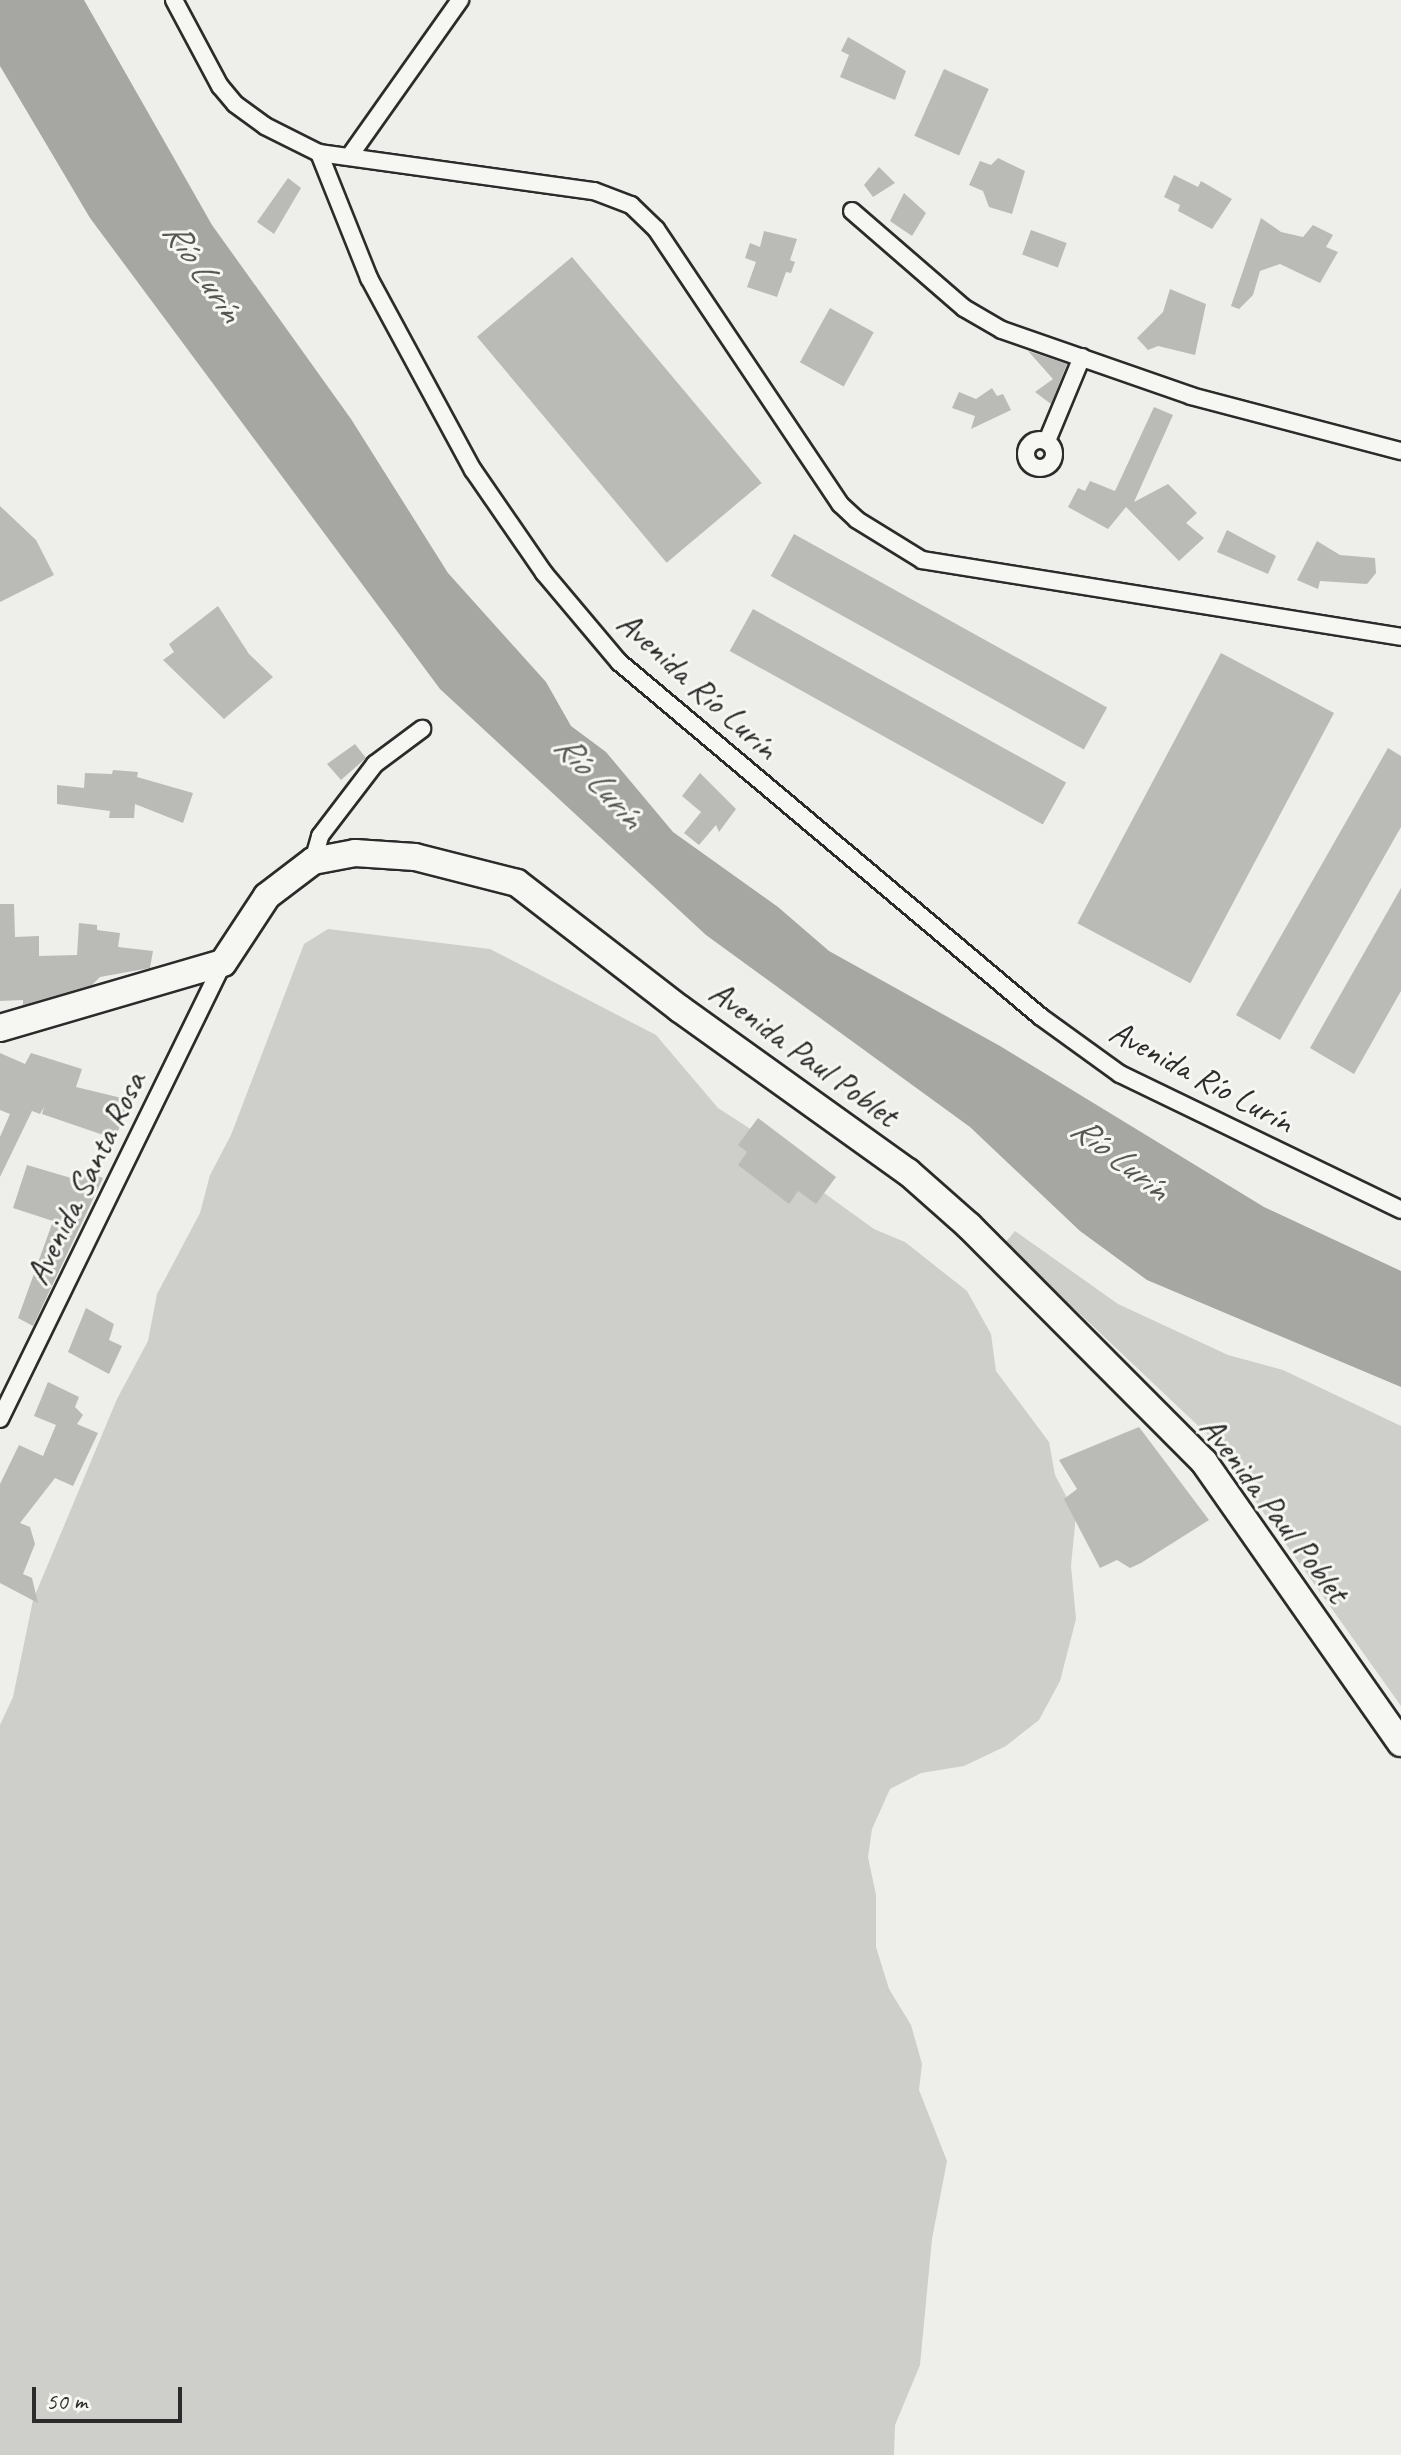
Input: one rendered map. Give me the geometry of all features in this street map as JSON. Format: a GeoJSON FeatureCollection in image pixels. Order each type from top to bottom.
{"type":"FeatureCollection","features":[{"type":"Feature","properties":{"kind":"main road","name":"Avenida Paul Poblet"},"geometry":{"type":"LineString","coordinates":[[223,963],[267,896],[313,861],[355,853],[415,857],[517,883],[908,1172],[1204,1462],[1401,1743]]}},
{"type":"Feature","properties":{"kind":"main road"},"geometry":{"type":"LineString","coordinates":[[0,1028],[223,963]]}},
{"type":"Feature","properties":{"kind":"street"},"geometry":{"type":"LineString","coordinates":[[174,0],[220,86],[235,104],[265,126],[319,153],[351,154],[594,191],[631,205],[656,229],[840,504],[857,520],[922,560],[1401,636]]}},
{"type":"Feature","properties":{"kind":"street"},"geometry":{"type":"LineString","coordinates":[[351,154],[460,0]]}},
{"type":"Feature","properties":{"kind":"street","name":"Avenida Río Lurín"},"geometry":{"type":"LineString","coordinates":[[319,153],[369,278],[473,470],[544,573],[619,662],[1041,1017],[1120,1074],[1401,1210]]}},
{"type":"Feature","properties":{"kind":"street"},"geometry":{"type":"LineString","coordinates":[[852,211],[986,322],[1191,396],[1401,451]]}},
{"type":"Feature","properties":{"kind":"street"},"geometry":{"type":"LineString","coordinates":[[1047,441],[1082,357]]}},
{"type":"Feature","properties":{"kind":"street"},"geometry":{"type":"LineString","coordinates":[[313,861],[320,836],[375,764],[422,729]]}},
{"type":"Feature","properties":{"kind":"street","name":"Avenida Santa Rosa"},"geometry":{"type":"LineString","coordinates":[[0,1419],[223,963]]}},
{"type":"Feature","properties":{"kind":"shaded area"},"geometry":{"type":"Polygon","coordinates":[[[328,929],[490,949],[656,1035],[718,1108],[777,1146],[792,1170],[874,1229],[905,1242],[967,1291],[991,1334],[996,1371],[1049,1442],[1055,1475],[1076,1515],[1071,1566],[1076,1619],[1060,1681],[1039,1720],[1006,1746],[964,1766],[921,1773],[890,1789],[872,1829],[868,1857],[876,1895],[876,1947],[889,1989],[911,2025],[922,2064],[919,2090],[947,2161],[932,2239],[920,2365],[895,2425],[894,2455],[0,2455],[0,1725],[13,1697],[33,1600],[117,1399],[148,1341],[157,1294],[200,1213],[210,1175],[231,1135],[304,944],[328,929]]]}},
{"type":"Feature","properties":{"kind":"shaded area"},"geometry":{"type":"Polygon","coordinates":[[[1015,1231],[1118,1304],[1228,1355],[1283,1370],[1401,1426],[1401,1706],[1209,1436],[1005,1243],[1015,1231]]]}},
{"type":"Feature","properties":{"kind":"water","name":"Río Lurín"},"geometry":{"type":"Polygon","coordinates":[[[0,0],[84,0],[212,225],[351,419],[448,573],[546,682],[571,726],[606,752],[673,832],[778,907],[829,951],[1000,1046],[1264,1207],[1401,1271],[1401,1387],[1147,1280],[1080,1231],[970,1127],[706,935],[440,689],[90,218],[0,66],[0,0]]]}},
{"type":"Feature","properties":{"kind":"building"},"geometry":{"type":"Polygon","coordinates":[[[848,37],[906,71],[895,100],[840,77],[849,55],[841,51],[848,37]]]}},
{"type":"Feature","properties":{"kind":"building"},"geometry":{"type":"Polygon","coordinates":[[[944,69],[989,89],[959,156],[914,136],[944,69]]]}},
{"type":"Feature","properties":{"kind":"building"},"geometry":{"type":"Polygon","coordinates":[[[998,158],[1025,171],[1012,214],[989,207],[983,191],[969,185],[980,161],[991,165],[998,158]]]}},
{"type":"Feature","properties":{"kind":"building"},"geometry":{"type":"Polygon","coordinates":[[[879,167],[895,183],[873,197],[864,185],[879,167]]]}},
{"type":"Feature","properties":{"kind":"building"},"geometry":{"type":"Polygon","coordinates":[[[1174,175],[1198,187],[1201,181],[1232,199],[1212,229],[1178,211],[1180,205],[1164,197],[1174,175]]]}},
{"type":"Feature","properties":{"kind":"building"},"geometry":{"type":"Polygon","coordinates":[[[288,178],[301,188],[274,234],[257,222],[288,178]]]}},
{"type":"Feature","properties":{"kind":"building"},"geometry":{"type":"Polygon","coordinates":[[[904,193],[926,213],[912,236],[890,221],[904,193]]]}},
{"type":"Feature","properties":{"kind":"building"},"geometry":{"type":"Polygon","coordinates":[[[1261,218],[1281,232],[1303,237],[1313,225],[1333,235],[1326,247],[1338,252],[1320,283],[1280,264],[1260,271],[1253,295],[1239,309],[1231,306],[1261,218]]]}},
{"type":"Feature","properties":{"kind":"building"},"geometry":{"type":"Polygon","coordinates":[[[1031,230],[1067,243],[1058,267],[1022,254],[1031,230]]]}},
{"type":"Feature","properties":{"kind":"building"},"geometry":{"type":"Polygon","coordinates":[[[764,231],[797,239],[790,260],[795,262],[791,273],[786,272],[777,297],[747,287],[756,262],[745,258],[750,243],[760,247],[764,231]]]}},
{"type":"Feature","properties":{"kind":"building"},"geometry":{"type":"Polygon","coordinates":[[[572,257],[762,483],[667,563],[477,337],[572,257]]]}},
{"type":"Feature","properties":{"kind":"building"},"geometry":{"type":"Polygon","coordinates":[[[1170,289],[1206,304],[1195,355],[1158,346],[1148,350],[1137,338],[1163,312],[1170,289]]]}},
{"type":"Feature","properties":{"kind":"building"},"geometry":{"type":"Polygon","coordinates":[[[830,308],[874,332],[844,386],[800,362],[830,308]]]}},
{"type":"Feature","properties":{"kind":"building"},"geometry":{"type":"Polygon","coordinates":[[[1028,351],[1067,364],[1051,404],[1035,392],[1053,379],[1028,351]]]}},
{"type":"Feature","properties":{"kind":"building"},"geometry":{"type":"Polygon","coordinates":[[[992,388],[997,396],[1003,394],[1011,410],[971,429],[975,416],[952,408],[959,392],[976,399],[992,388]]]}},
{"type":"Feature","properties":{"kind":"building"},"geometry":{"type":"Polygon","coordinates":[[[1154,407],[1173,415],[1134,502],[1168,484],[1197,513],[1186,523],[1204,538],[1179,561],[1126,507],[1108,529],[1068,507],[1078,488],[1085,491],[1090,481],[1115,491],[1154,407]]]}},
{"type":"Feature","properties":{"kind":"building"},"geometry":{"type":"Polygon","coordinates":[[[0,506],[36,540],[54,575],[0,602],[0,506]]]}},
{"type":"Feature","properties":{"kind":"building"},"geometry":{"type":"Polygon","coordinates":[[[1227,530],[1276,556],[1268,574],[1217,552],[1227,530]]]}},
{"type":"Feature","properties":{"kind":"building"},"geometry":{"type":"Polygon","coordinates":[[[794,534],[1107,708],[1084,750],[771,576],[794,534]]]}},
{"type":"Feature","properties":{"kind":"building"},"geometry":{"type":"Polygon","coordinates":[[[1317,541],[1340,555],[1375,558],[1376,573],[1367,584],[1320,581],[1318,589],[1297,580],[1317,541]]]}},
{"type":"Feature","properties":{"kind":"building"},"geometry":{"type":"Polygon","coordinates":[[[218,606],[249,654],[273,677],[224,719],[163,660],[174,652],[169,644],[218,606]]]}},
{"type":"Feature","properties":{"kind":"building"},"geometry":{"type":"Polygon","coordinates":[[[753,609],[1066,783],[1043,825],[730,651],[753,609]]]}},
{"type":"Feature","properties":{"kind":"building"},"geometry":{"type":"Polygon","coordinates":[[[1221,653],[1334,713],[1190,983],[1077,923],[1221,653]]]}},
{"type":"Feature","properties":{"kind":"building"},"geometry":{"type":"Polygon","coordinates":[[[355,744],[366,758],[341,780],[327,764],[355,744]]]}},
{"type":"Feature","properties":{"kind":"building"},"geometry":{"type":"Polygon","coordinates":[[[1388,748],[1401,756],[1401,827],[1280,1040],[1236,1015],[1388,748]]]}},
{"type":"Feature","properties":{"kind":"building"},"geometry":{"type":"Polygon","coordinates":[[[113,770],[138,772],[137,777],[193,793],[183,823],[135,804],[134,818],[109,818],[110,811],[57,804],[57,785],[84,788],[85,773],[112,774],[113,770]]]}},
{"type":"Feature","properties":{"kind":"building"},"geometry":{"type":"Polygon","coordinates":[[[700,773],[736,809],[719,832],[716,825],[699,845],[684,833],[701,812],[682,796],[700,773]]]}},
{"type":"Feature","properties":{"kind":"building"},"geometry":{"type":"Polygon","coordinates":[[[1401,888],[1401,991],[1354,1074],[1310,1048],[1401,888]]]}},
{"type":"Feature","properties":{"kind":"building"},"geometry":{"type":"Polygon","coordinates":[[[0,904],[14,904],[15,937],[39,936],[39,956],[77,955],[79,923],[97,925],[97,930],[120,933],[118,947],[153,951],[150,968],[100,977],[92,985],[23,1005],[23,1000],[0,1001],[0,904]]]}},
{"type":"Feature","properties":{"kind":"building"},"geometry":{"type":"Polygon","coordinates":[[[0,1053],[25,1064],[31,1053],[82,1069],[76,1087],[130,1100],[115,1139],[42,1114],[44,1107],[40,1114],[32,1111],[0,1177],[0,1137],[10,1114],[0,1110],[0,1053]]]}},
{"type":"Feature","properties":{"kind":"building"},"geometry":{"type":"Polygon","coordinates":[[[758,1118],[836,1177],[816,1204],[798,1191],[789,1204],[738,1165],[747,1152],[738,1145],[758,1118]]]}},
{"type":"Feature","properties":{"kind":"building"},"geometry":{"type":"Polygon","coordinates":[[[27,1165],[71,1178],[74,1168],[103,1178],[33,1326],[18,1318],[53,1221],[13,1208],[27,1165]]]}},
{"type":"Feature","properties":{"kind":"building"},"geometry":{"type":"Polygon","coordinates":[[[86,1308],[114,1324],[109,1340],[122,1346],[109,1374],[68,1352],[86,1308]]]}},
{"type":"Feature","properties":{"kind":"building"},"geometry":{"type":"Polygon","coordinates":[[[48,1382],[79,1397],[75,1407],[83,1415],[77,1424],[98,1433],[73,1486],[55,1478],[20,1523],[30,1527],[35,1544],[23,1574],[32,1578],[38,1603],[0,1583],[0,1484],[19,1445],[43,1456],[56,1425],[34,1416],[48,1382]]]}},
{"type":"Feature","properties":{"kind":"building"},"geometry":{"type":"Polygon","coordinates":[[[1139,1427],[1209,1520],[1130,1568],[1117,1560],[1100,1568],[1064,1499],[1077,1489],[1059,1460],[1139,1427]]]}}]}
